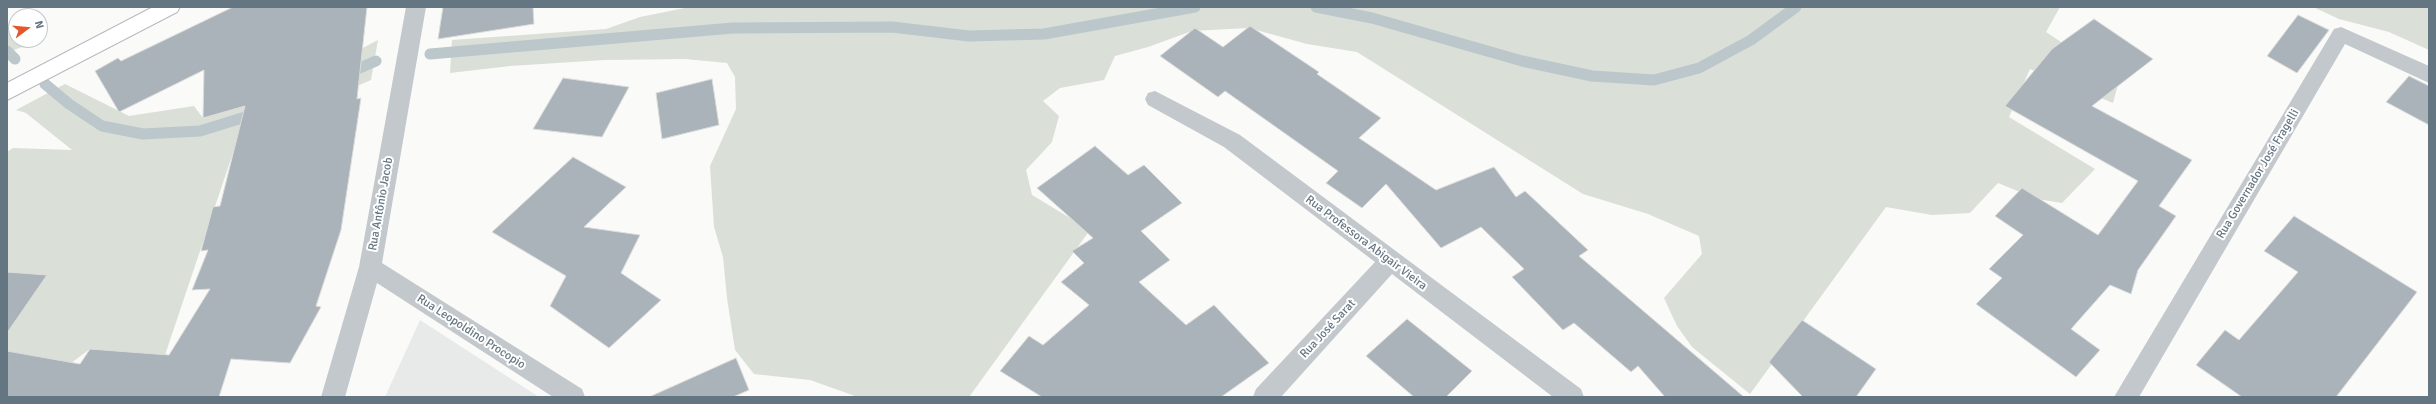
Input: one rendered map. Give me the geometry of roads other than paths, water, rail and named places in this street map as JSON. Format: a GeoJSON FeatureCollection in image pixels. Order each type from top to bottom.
{"type":"FeatureCollection","features":[{"type":"Feature","properties":{"kind":"main road"},"geometry":{"type":"LineString","coordinates":[[7,92],[170,7]]}},
{"type":"Feature","properties":{"kind":"street","name":"Rua Antônio Jacob"},"geometry":{"type":"LineString","coordinates":[[333,397],[370,267],[416,7]]}},
{"type":"Feature","properties":{"kind":"street","name":"Rua Governador José Fragelli"},"geometry":{"type":"LineString","coordinates":[[2126,397],[2341,34],[2429,75]]}},
{"type":"Feature","properties":{"kind":"street","name":"Rua Professora Abigair Vieira"},"geometry":{"type":"LineString","coordinates":[[1154,99],[1232,141],[1572,397]]}},
{"type":"Feature","properties":{"kind":"street","name":"Rua José Sarat"},"geometry":{"type":"LineString","coordinates":[[1265,397],[1390,261]]}},
{"type":"Feature","properties":{"kind":"street","name":"Rua Leopoldino Procopio"},"geometry":{"type":"LineString","coordinates":[[370,267],[573,397]]}},
{"type":"Feature","properties":{"kind":"waterway"},"geometry":{"type":"LineString","coordinates":[[430,54],[733,28],[892,27],[969,36],[1044,34],[1195,7]]}},
{"type":"Feature","properties":{"kind":"waterway"},"geometry":{"type":"LineString","coordinates":[[1316,7],[1372,18],[1522,61],[1592,76],[1654,80],[1699,68],[1751,40],[1796,7]]}},
{"type":"Feature","properties":{"kind":"waterway"},"geometry":{"type":"LineString","coordinates":[[7,51],[15,59]]}},
{"type":"Feature","properties":{"kind":"waterway"},"geometry":{"type":"LineString","coordinates":[[348,73],[376,61]]}},
{"type":"Feature","properties":{"kind":"waterway"},"geometry":{"type":"LineString","coordinates":[[45,84],[69,104],[102,126],[143,134],[200,131],[255,114]]}}]}
